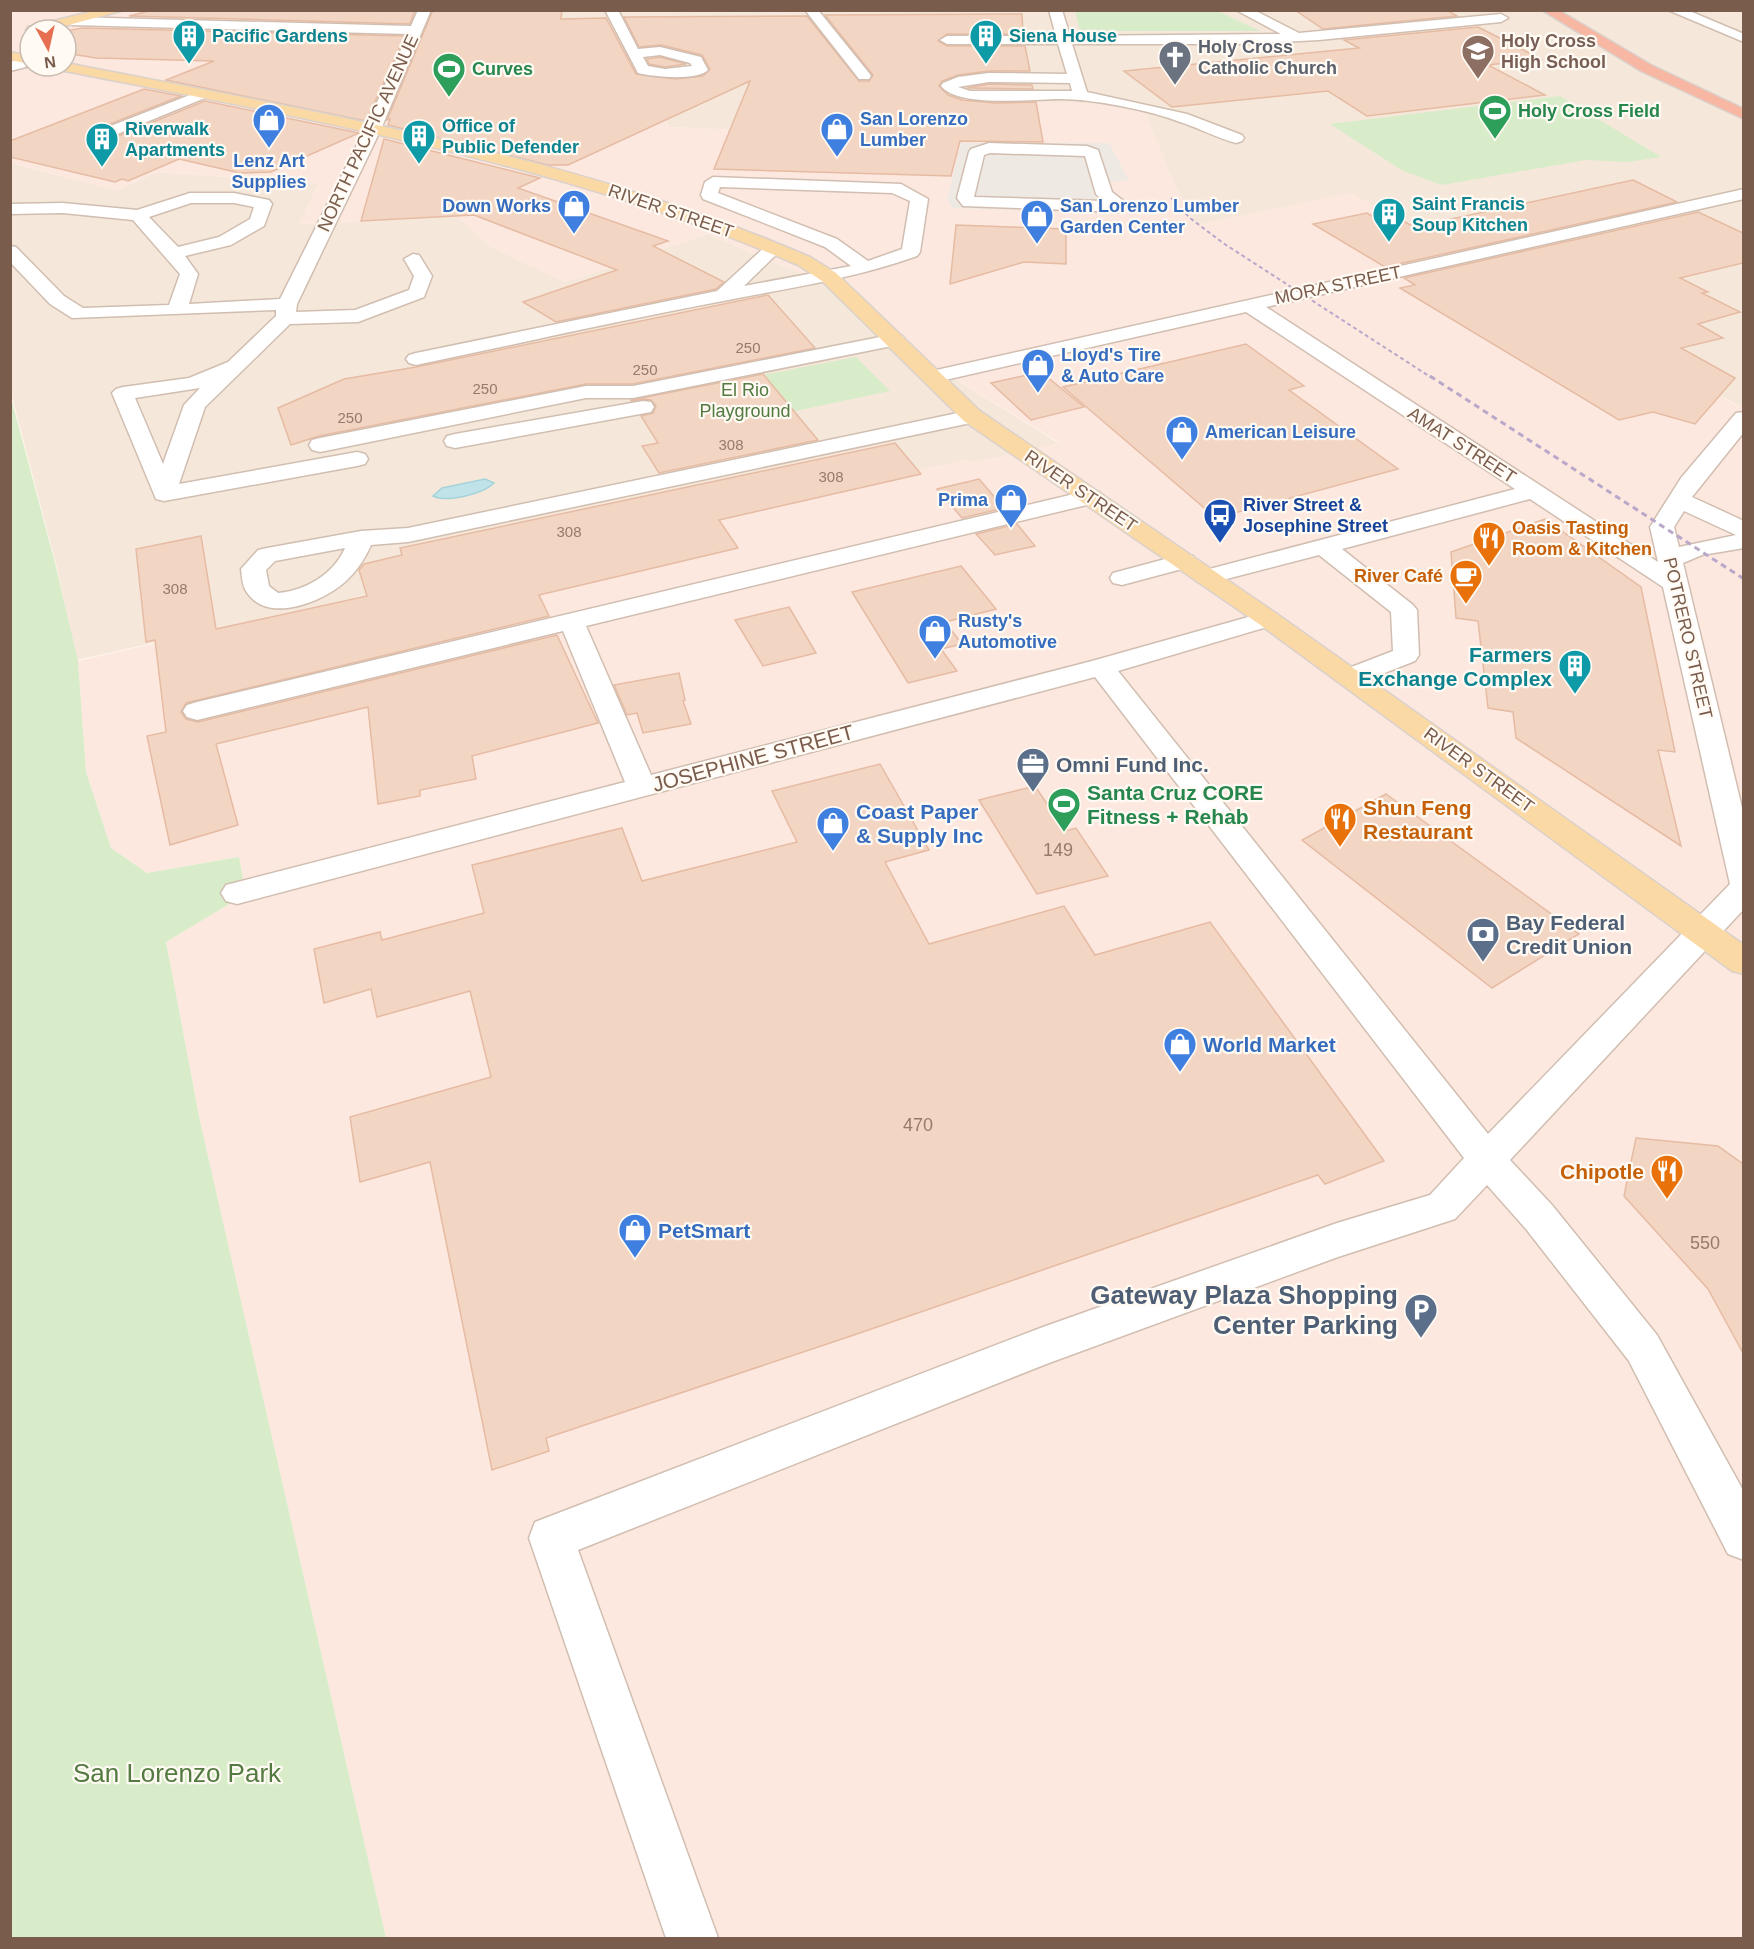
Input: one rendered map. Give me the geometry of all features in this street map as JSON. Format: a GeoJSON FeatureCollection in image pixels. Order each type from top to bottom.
{"type":"FeatureCollection","features":[{"type":"Feature","properties":{"kind":"highway"},"geometry":{"type":"LineString","coordinates":[[1548,10],[1646,68],[1743,115]]}},
{"type":"Feature","properties":{"kind":"main road"},"geometry":{"type":"LineString","coordinates":[[71,16],[117,10]]}},
{"type":"Feature","properties":{"kind":"main road","name":"RIVER STREET"},"geometry":{"type":"LineString","coordinates":[[78,70],[234,102],[295,118],[373,129],[616,190],[804,261],[829,277],[972,416],[1350,677],[1705,932],[1743,962]]}},
{"type":"Feature","properties":{"kind":"street","name":"NORTH PACIFIC AVENUE"},"geometry":{"type":"LineString","coordinates":[[164,494],[195,405],[238,365],[286,311],[373,129],[424,10]]}},
{"type":"Feature","properties":{"kind":"street"},"geometry":{"type":"LineString","coordinates":[[611,10],[635,53]]}},
{"type":"Feature","properties":{"kind":"street"},"geometry":{"type":"LineString","coordinates":[[811,10],[864,76]]}},
{"type":"Feature","properties":{"kind":"street"},"geometry":{"type":"LineString","coordinates":[[1055,10],[1062,40],[1081,95]]}},
{"type":"Feature","properties":{"kind":"street"},"geometry":{"type":"LineString","coordinates":[[1242,10],[1299,37]]}},
{"type":"Feature","properties":{"kind":"street"},"geometry":{"type":"LineString","coordinates":[[1674,10],[1742,38]]}},
{"type":"Feature","properties":{"kind":"street"},"geometry":{"type":"LineString","coordinates":[[230,25],[242,13]]}},
{"type":"Feature","properties":{"kind":"street"},"geometry":{"type":"LineString","coordinates":[[182,24],[194,14]]}},
{"type":"Feature","properties":{"kind":"street"},"geometry":{"type":"LineString","coordinates":[[71,16],[182,24],[416,30]]}},
{"type":"Feature","properties":{"kind":"street"},"geometry":{"type":"LineString","coordinates":[[947,40],[1239,40],[1299,37],[1501,18]]}},
{"type":"Feature","properties":{"kind":"street"},"geometry":{"type":"LineString","coordinates":[[1239,40],[1269,55]]}},
{"type":"Feature","properties":{"kind":"street"},"geometry":{"type":"LineString","coordinates":[[1076,79],[976,78],[955,80],[948,86],[957,93],[970,95],[1081,95],[1182,117],[1236,138]]}},
{"type":"Feature","properties":{"kind":"street"},"geometry":{"type":"LineString","coordinates":[[104,134],[200,95]]}},
{"type":"Feature","properties":{"kind":"street"},"geometry":{"type":"LineString","coordinates":[[989,148],[1087,151],[1092,153],[1104,194],[1122,207],[969,202],[965,198],[966,194],[977,152],[989,148]]}},
{"type":"Feature","properties":{"kind":"street"},"geometry":{"type":"LineString","coordinates":[[416,359],[723,295],[829,277],[866,268],[911,252],[919,199],[895,188],[713,182],[709,195],[831,243],[866,268]]}},
{"type":"Feature","properties":{"kind":"street"},"geometry":{"type":"LineString","coordinates":[[907,194],[966,194]]}},
{"type":"Feature","properties":{"kind":"street","name":"MORA STREET"},"geometry":{"type":"LineString","coordinates":[[932,377],[1743,194]]}},
{"type":"Feature","properties":{"kind":"street"},"geometry":{"type":"LineString","coordinates":[[10,209],[63,208],[138,215],[190,198],[234,198],[263,204],[258,222],[225,241],[174,253]]}},
{"type":"Feature","properties":{"kind":"street"},"geometry":{"type":"LineString","coordinates":[[138,215],[174,253],[189,274],[177,310]]}},
{"type":"Feature","properties":{"kind":"street"},"geometry":{"type":"LineString","coordinates":[[723,295],[774,248]]}},
{"type":"Feature","properties":{"kind":"street"},"geometry":{"type":"LineString","coordinates":[[10,251],[57,300],[79,314],[177,310],[286,311],[358,316],[417,293],[423,276],[413,259]]}},
{"type":"Feature","properties":{"kind":"street","name":"AMAT STREET"},"geometry":{"type":"LineString","coordinates":[[1250,305],[1534,491],[1673,572]]}},
{"type":"Feature","properties":{"kind":"street"},"geometry":{"type":"LineString","coordinates":[[320,445],[586,392],[633,392],[895,339]]}},
{"type":"Feature","properties":{"kind":"street"},"geometry":{"type":"LineString","coordinates":[[238,365],[193,384],[123,393],[164,494],[387,453]]}},
{"type":"Feature","properties":{"kind":"street"},"geometry":{"type":"LineString","coordinates":[[434,445],[669,402],[703,399]]}},
{"type":"Feature","properties":{"kind":"street"},"geometry":{"type":"LineString","coordinates":[[361,538],[408,535],[972,416]]}},
{"type":"Feature","properties":{"kind":"street","name":"POTRERO STREET"},"geometry":{"type":"LineString","coordinates":[[692,1938],[551,1538],[1043,1346],[1337,1240],[1442,1207],[1660,976],[1705,932],[1742,874],[1662,526],[1679,500],[1743,418]]}},
{"type":"Feature","properties":{"kind":"street"},"geometry":{"type":"LineString","coordinates":[[1207,577],[1534,491]]}},
{"type":"Feature","properties":{"kind":"street"},"geometry":{"type":"LineString","coordinates":[[197,711],[1091,497]]}},
{"type":"Feature","properties":{"kind":"street"},"geometry":{"type":"LineString","coordinates":[[1679,500],[1743,530]]}},
{"type":"Feature","properties":{"kind":"street"},"geometry":{"type":"LineString","coordinates":[[1673,572],[1696,549],[1743,541]]}},
{"type":"Feature","properties":{"kind":"street"},"geometry":{"type":"LineString","coordinates":[[1323,546],[1404,610],[1406,655],[1350,677]]}},
{"type":"Feature","properties":{"kind":"street"},"geometry":{"type":"LineString","coordinates":[[1122,578],[1184,561]]}},
{"type":"Feature","properties":{"kind":"street","name":"JOSEPHINE STREET"},"geometry":{"type":"LineString","coordinates":[[237,893],[1101,667],[1268,619]]}},
{"type":"Feature","properties":{"kind":"street"},"geometry":{"type":"LineString","coordinates":[[572,622],[642,787]]}},
{"type":"Feature","properties":{"kind":"street"},"geometry":{"type":"LineString","coordinates":[[1101,667],[1487,1160],[1539,1217],[1643,1348],[1743,1538]]}},
{"type":"Feature","properties":{"kind":"street"},"geometry":{"type":"LineString","coordinates":[[1715,757],[1743,761]]}},
{"type":"Feature","properties":{"kind":"shaded area"},"geometry":{"type":"Polygon","coordinates":[[[11,11],[485,11],[663,117],[669,127],[790,132],[935,98],[1142,105],[1175,186],[1197,225],[1351,193],[1740,407],[1743,403],[1743,1938],[386,1938],[200,1121],[166,942],[246,894],[239,857],[147,873],[111,848],[86,772],[78,661],[702,518],[966,460],[972,463],[1060,443],[905,348],[821,282],[707,234],[565,282],[490,246],[458,216],[299,224],[318,184],[158,172],[117,190],[11,163],[11,11]]]}},
{"type":"Feature","properties":{"kind":"shaded area"},"geometry":{"type":"Polygon","coordinates":[[[485,11],[1743,11],[1743,404],[1741,407],[1351,194],[1197,225],[1175,186],[1142,106],[935,98],[790,132],[669,127],[663,117],[485,11]]]}},
{"type":"Feature","properties":{"kind":"shaded area"},"geometry":{"type":"Polygon","coordinates":[[[961,143],[1109,143],[1129,180],[1106,183],[1119,214],[952,208],[947,200],[961,143]]]}},
{"type":"Feature","properties":{"kind":"shaded area"},"geometry":{"type":"Polygon","coordinates":[[[10,163],[117,190],[157,172],[319,184],[300,224],[458,216],[490,246],[565,282],[707,234],[821,282],[905,348],[1060,444],[972,463],[966,460],[77,660],[56,564],[11,393],[10,163]]]}},
{"type":"Feature","properties":{"kind":"green space"},"geometry":{"type":"Polygon","coordinates":[[[1075,11],[1218,11],[1260,31],[1080,31],[1075,11]]]}},
{"type":"Feature","properties":{"kind":"green space","name":"Holy Cross Field"},"geometry":{"type":"Polygon","coordinates":[[[1560,96],[1661,157],[1627,162],[1585,160],[1442,185],[1403,171],[1330,124],[1560,96]]]}},
{"type":"Feature","properties":{"kind":"green space","name":"El Rio Playground"},"geometry":{"type":"Polygon","coordinates":[[[856,357],[890,391],[734,424],[706,386],[856,357]]]}},
{"type":"Feature","properties":{"kind":"green space","name":"San Lorenzo Park"},"geometry":{"type":"Polygon","coordinates":[[[10,394],[55,563],[78,661],[86,772],[111,848],[147,873],[239,857],[246,894],[166,942],[200,1121],[386,1938],[11,1938],[10,394]]]}},
{"type":"Feature","properties":{"kind":"water"},"geometry":{"type":"Polygon","coordinates":[[[485,479],[494,483],[474,494],[456,498],[433,496],[442,488],[485,479]]]}},
{"type":"Feature","properties":{"kind":"building"},"geometry":{"type":"Polygon","coordinates":[[[153,10],[415,10],[410,24],[129,16],[153,10]]]}},
{"type":"Feature","properties":{"kind":"building"},"geometry":{"type":"Polygon","coordinates":[[[433,10],[562,10],[561,19],[606,18],[636,74],[675,79],[703,76],[710,69],[702,55],[661,45],[639,47],[624,17],[807,16],[859,81],[869,81],[873,75],[825,15],[1022,14],[1023,34],[947,34],[938,41],[947,46],[1025,46],[1030,71],[989,71],[958,75],[942,81],[939,86],[948,95],[962,100],[996,103],[1036,102],[1043,142],[960,141],[951,176],[714,169],[750,81],[568,165],[548,165],[388,125],[390,119],[387,120],[433,10]]]}},
{"type":"Feature","properties":{"kind":"building"},"geometry":{"type":"Polygon","coordinates":[[[1295,10],[1447,10],[1457,16],[1323,29],[1295,10]]]}},
{"type":"Feature","properties":{"kind":"building"},"geometry":{"type":"Polygon","coordinates":[[[1478,27],[1541,59],[1488,65],[1545,95],[1367,116],[1328,91],[1172,107],[1124,71],[1359,48],[1344,40],[1478,27]]]}},
{"type":"Feature","properties":{"kind":"building"},"geometry":{"type":"Polygon","coordinates":[[[78,29],[405,36],[366,121],[166,80],[214,61],[96,58],[78,55],[78,29]]]}},
{"type":"Feature","properties":{"kind":"building"},"geometry":{"type":"Polygon","coordinates":[[[660,57],[686,64],[665,67],[649,64],[647,59],[660,57]]]}},
{"type":"Feature","properties":{"kind":"building"},"geometry":{"type":"Polygon","coordinates":[[[989,84],[1032,85],[1033,89],[967,88],[989,84]]]}},
{"type":"Feature","properties":{"kind":"building"},"geometry":{"type":"Polygon","coordinates":[[[144,89],[181,96],[97,129],[94,133],[96,138],[111,139],[205,101],[359,133],[271,172],[240,173],[179,159],[128,181],[122,179],[115,182],[10,157],[10,141],[144,89]]]}},
{"type":"Feature","properties":{"kind":"building"},"geometry":{"type":"Polygon","coordinates":[[[384,139],[540,178],[518,188],[668,241],[653,246],[724,282],[716,289],[556,322],[523,302],[617,270],[474,215],[361,221],[384,139]]]}},
{"type":"Feature","properties":{"kind":"building"},"geometry":{"type":"Polygon","coordinates":[[[1633,180],[1677,202],[1385,267],[1313,224],[1367,213],[1382,222],[1398,218],[1414,227],[1633,180]]]}},
{"type":"Feature","properties":{"kind":"building"},"geometry":{"type":"Polygon","coordinates":[[[1698,212],[1743,233],[1743,263],[1680,278],[1708,292],[1702,293],[1740,312],[1698,324],[1723,338],[1681,348],[1735,378],[1695,424],[1653,412],[1619,420],[1400,288],[1415,285],[1404,278],[1698,212]]]}},
{"type":"Feature","properties":{"kind":"building"},"geometry":{"type":"Polygon","coordinates":[[[956,225],[1066,229],[1066,264],[1024,262],[950,284],[956,225]]]}},
{"type":"Feature","properties":{"kind":"building"},"geometry":{"type":"Polygon","coordinates":[[[768,295],[815,348],[633,384],[586,384],[319,436],[291,445],[278,408],[344,379],[416,367],[768,295]]]}},
{"type":"Feature","properties":{"kind":"building"},"geometry":{"type":"Polygon","coordinates":[[[1246,344],[1304,386],[1289,390],[1398,469],[1216,518],[1063,387],[1246,344]]]}},
{"type":"Feature","properties":{"kind":"building"},"geometry":{"type":"Polygon","coordinates":[[[1041,372],[1084,407],[1031,420],[991,383],[1041,372]]]}},
{"type":"Feature","properties":{"kind":"building"},"geometry":{"type":"Polygon","coordinates":[[[763,374],[818,440],[659,473],[642,446],[658,443],[641,416],[653,413],[656,406],[651,400],[631,400],[763,374]]]}},
{"type":"Feature","properties":{"kind":"building"},"geometry":{"type":"Polygon","coordinates":[[[895,443],[921,474],[719,520],[738,548],[539,595],[549,616],[186,703],[181,712],[186,719],[198,722],[557,635],[598,723],[472,756],[476,779],[420,790],[420,796],[378,804],[368,707],[216,744],[238,825],[170,845],[147,736],[166,732],[155,640],[146,642],[136,549],[201,536],[216,629],[367,596],[359,570],[364,564],[402,555],[400,548],[895,443]]]}},
{"type":"Feature","properties":{"kind":"building"},"geometry":{"type":"Polygon","coordinates":[[[979,479],[1004,508],[962,518],[937,489],[979,479]]]}},
{"type":"Feature","properties":{"kind":"building","name":"Farmers Exchange Complex"},"geometry":{"type":"Polygon","coordinates":[[[1545,519],[1641,587],[1675,752],[1658,750],[1681,846],[1516,738],[1513,712],[1488,708],[1478,621],[1456,618],[1451,552],[1545,519]]]}},
{"type":"Feature","properties":{"kind":"building"},"geometry":{"type":"Polygon","coordinates":[[[1017,524],[1035,546],[995,555],[976,534],[1017,524]]]}},
{"type":"Feature","properties":{"kind":"building"},"geometry":{"type":"Polygon","coordinates":[[[961,566],[996,609],[945,622],[962,644],[941,649],[957,671],[908,683],[852,592],[961,566]]]}},
{"type":"Feature","properties":{"kind":"building"},"geometry":{"type":"Polygon","coordinates":[[[789,607],[816,653],[763,666],[735,620],[789,607]]]}},
{"type":"Feature","properties":{"kind":"building"},"geometry":{"type":"Polygon","coordinates":[[[679,673],[685,700],[683,701],[691,724],[643,733],[637,713],[627,715],[614,685],[679,673]]]}},
{"type":"Feature","properties":{"kind":"building"},"geometry":{"type":"Polygon","coordinates":[[[880,764],[929,850],[885,862],[929,944],[1064,906],[1095,955],[1210,922],[1384,1161],[1325,1184],[1318,1175],[851,1336],[546,1438],[549,1451],[492,1470],[430,1162],[360,1182],[350,1117],[491,1077],[470,991],[377,1017],[371,989],[324,1003],[314,949],[380,932],[382,940],[484,913],[472,865],[622,828],[642,881],[797,842],[772,791],[880,764]]]}},
{"type":"Feature","properties":{"kind":"building"},"geometry":{"type":"Polygon","coordinates":[[[1035,786],[1065,831],[1076,828],[1108,876],[1037,894],[979,800],[1035,786]]]}},
{"type":"Feature","properties":{"kind":"building"},"geometry":{"type":"Polygon","coordinates":[[[1386,794],[1579,934],[1492,988],[1302,840],[1386,794]]]}},
{"type":"Feature","properties":{"kind":"building"},"geometry":{"type":"Polygon","coordinates":[[[1636,1138],[1718,1146],[1743,1164],[1743,1353],[1708,1289],[1624,1196],[1636,1138]]]}},
{"type":"Feature","properties":{"kind":"railway"},"geometry":{"type":"LineString","coordinates":[[1171,198],[1190,218],[1223,243],[1432,378]]}},
{"type":"Feature","properties":{"kind":"railway"},"geometry":{"type":"LineString","coordinates":[[1430,376],[1744,579]]}},
{"type":"Feature","properties":{"kind":"place","name":"Pacific Gardens"},"geometry":{"type":"Point","coordinates":[189,65]}},
{"type":"Feature","properties":{"kind":"place","name":"Siena House"},"geometry":{"type":"Point","coordinates":[986,65]}},
{"type":"Feature","properties":{"kind":"place","name":"Holy Cross High School"},"geometry":{"type":"Point","coordinates":[1478,80]}},
{"type":"Feature","properties":{"kind":"place","name":"Holy Cross Catholic Church"},"geometry":{"type":"Point","coordinates":[1175,86]}},
{"type":"Feature","properties":{"kind":"place","name":"Curves"},"geometry":{"type":"Point","coordinates":[449,98]}},
{"type":"Feature","properties":{"kind":"place","name":"Holy Cross Field"},"geometry":{"type":"Point","coordinates":[1495,140]}},
{"type":"Feature","properties":{"kind":"place","name":"Lenz Art Supplies"},"geometry":{"type":"Point","coordinates":[269,149]}},
{"type":"Feature","properties":{"kind":"place","name":"San Lorenzo Lumber"},"geometry":{"type":"Point","coordinates":[837,158]}},
{"type":"Feature","properties":{"kind":"place","name":"Office of Public Defender"},"geometry":{"type":"Point","coordinates":[419,165]}},
{"type":"Feature","properties":{"kind":"place","name":"Riverwalk Apartments"},"geometry":{"type":"Point","coordinates":[102,168]}},
{"type":"Feature","properties":{"kind":"place","name":"Down Works"},"geometry":{"type":"Point","coordinates":[574,235]}},
{"type":"Feature","properties":{"kind":"place","name":"Saint Francis Soup Kitchen"},"geometry":{"type":"Point","coordinates":[1389,243]}},
{"type":"Feature","properties":{"kind":"place","name":"San Lorenzo Lumber Garden Center"},"geometry":{"type":"Point","coordinates":[1037,245]}},
{"type":"Feature","properties":{"kind":"place","name":"Lloyd's Tire & Auto Care"},"geometry":{"type":"Point","coordinates":[1038,394]}},
{"type":"Feature","properties":{"kind":"place","name":"American Leisure"},"geometry":{"type":"Point","coordinates":[1182,461]}},
{"type":"Feature","properties":{"kind":"place","name":"Prima"},"geometry":{"type":"Point","coordinates":[1011,529]}},
{"type":"Feature","properties":{"kind":"place","name":"River Street & Josephine Street"},"geometry":{"type":"Point","coordinates":[1220,544]}},
{"type":"Feature","properties":{"kind":"place","name":"Oasis Tasting Room & Kitchen"},"geometry":{"type":"Point","coordinates":[1489,567]}},
{"type":"Feature","properties":{"kind":"place","name":"River Café"},"geometry":{"type":"Point","coordinates":[1466,605]}},
{"type":"Feature","properties":{"kind":"place","name":"Rusty's Automotive"},"geometry":{"type":"Point","coordinates":[935,660]}},
{"type":"Feature","properties":{"kind":"place","name":"Farmers Exchange Complex"},"geometry":{"type":"Point","coordinates":[1575,695]}},
{"type":"Feature","properties":{"kind":"place","name":"Omni Fund Inc."},"geometry":{"type":"Point","coordinates":[1033,793]}},
{"type":"Feature","properties":{"kind":"place","name":"Santa Cruz CORE Fitness + Rehab"},"geometry":{"type":"Point","coordinates":[1064,833]}},
{"type":"Feature","properties":{"kind":"place","name":"Shun Feng Restaurant"},"geometry":{"type":"Point","coordinates":[1340,848]}},
{"type":"Feature","properties":{"kind":"place","name":"Coast Paper & Supply Inc"},"geometry":{"type":"Point","coordinates":[833,852]}},
{"type":"Feature","properties":{"kind":"place","name":"Bay Federal Credit Union"},"geometry":{"type":"Point","coordinates":[1483,963]}},
{"type":"Feature","properties":{"kind":"place","name":"World Market"},"geometry":{"type":"Point","coordinates":[1180,1073]}},
{"type":"Feature","properties":{"kind":"place","name":"Chipotle"},"geometry":{"type":"Point","coordinates":[1667,1200]}},
{"type":"Feature","properties":{"kind":"place","name":"PetSmart"},"geometry":{"type":"Point","coordinates":[635,1259]}},
{"type":"Feature","properties":{"kind":"place","name":"Gateway Plaza Shopping Center Parking"},"geometry":{"type":"Point","coordinates":[1421,1339]}}]}
